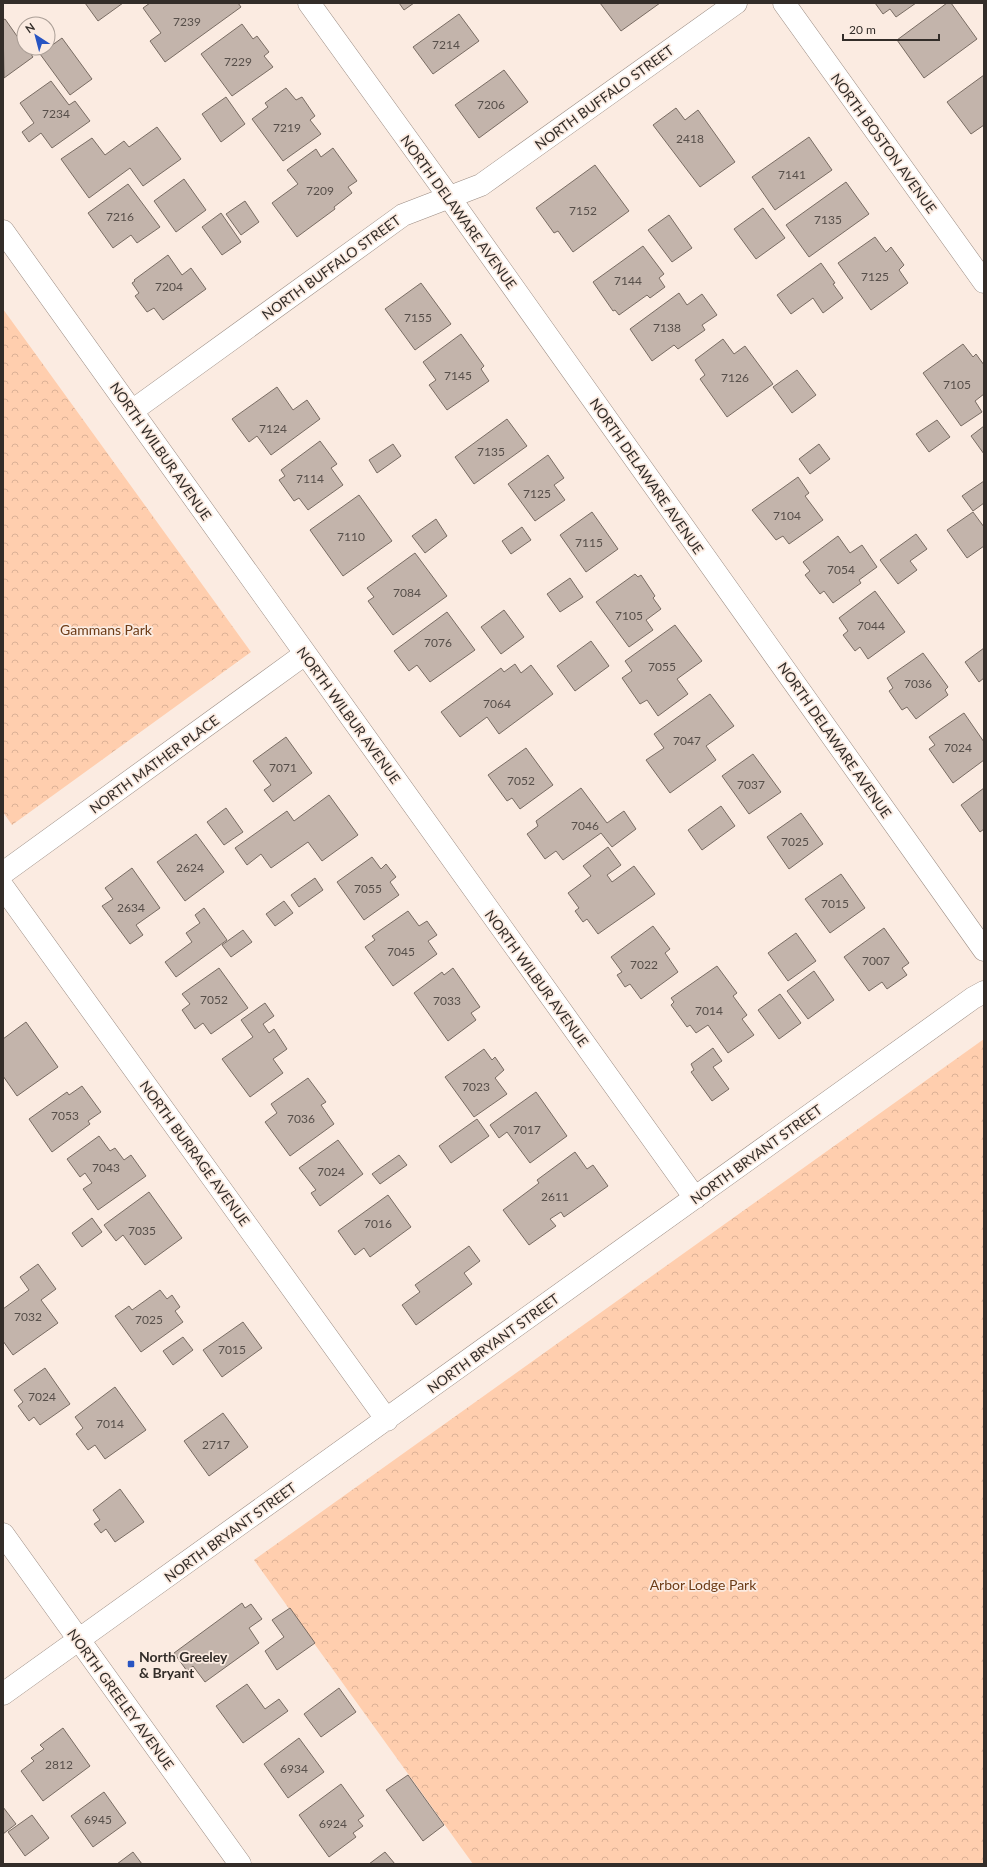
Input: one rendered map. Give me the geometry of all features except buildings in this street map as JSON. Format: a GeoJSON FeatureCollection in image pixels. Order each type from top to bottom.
{"type":"FeatureCollection","features":[{"type":"Feature","properties":{"kind":"street","name":"NORTH DELAWARE AVENUE"},"geometry":{"type":"LineString","coordinates":[[309,3],[449,197],[984,950]]}},
{"type":"Feature","properties":{"kind":"street","name":"NORTH BUFFALO STREET"},"geometry":{"type":"LineString","coordinates":[[132,411],[403,215],[481,185],[736,3]]}},
{"type":"Feature","properties":{"kind":"street","name":"NORTH BOSTON AVENUE"},"geometry":{"type":"LineString","coordinates":[[784,3],[984,282]]}},
{"type":"Feature","properties":{"kind":"street","name":"NORTH WILBUR AVENUE"},"geometry":{"type":"LineString","coordinates":[[3,231],[695,1198]]}},
{"type":"Feature","properties":{"kind":"street","name":"NORTH MATHER PLACE"},"geometry":{"type":"LineString","coordinates":[[3,873],[305,654]]}},
{"type":"Feature","properties":{"kind":"street","name":"NORTH BURRAGE AVENUE"},"geometry":{"type":"LineString","coordinates":[[3,887],[387,1420]]}},
{"type":"Feature","properties":{"kind":"street","name":"NORTH BRYANT STREET"},"geometry":{"type":"LineString","coordinates":[[3,1694],[387,1420],[973,998],[984,992]]}},
{"type":"Feature","properties":{"kind":"street","name":"NORTH GREELEY AVENUE"},"geometry":{"type":"LineString","coordinates":[[3,1534],[240,1864]]}},
{"type":"Feature","properties":{"kind":"green space","name":"Gammans Park"},"geometry":{"type":"Polygon","coordinates":[[[3,309],[251,652],[12,825],[3,812],[3,309]]]}},
{"type":"Feature","properties":{"kind":"green space","name":"Arbor Lodge Park"},"geometry":{"type":"Polygon","coordinates":[[[984,1039],[984,1864],[473,1864],[254,1560],[984,1039]]]}},
{"type":"Feature","properties":{"kind":"place","name":"North Greeley & Bryant"},"geometry":{"type":"Point","coordinates":[131,1664]}}]}
